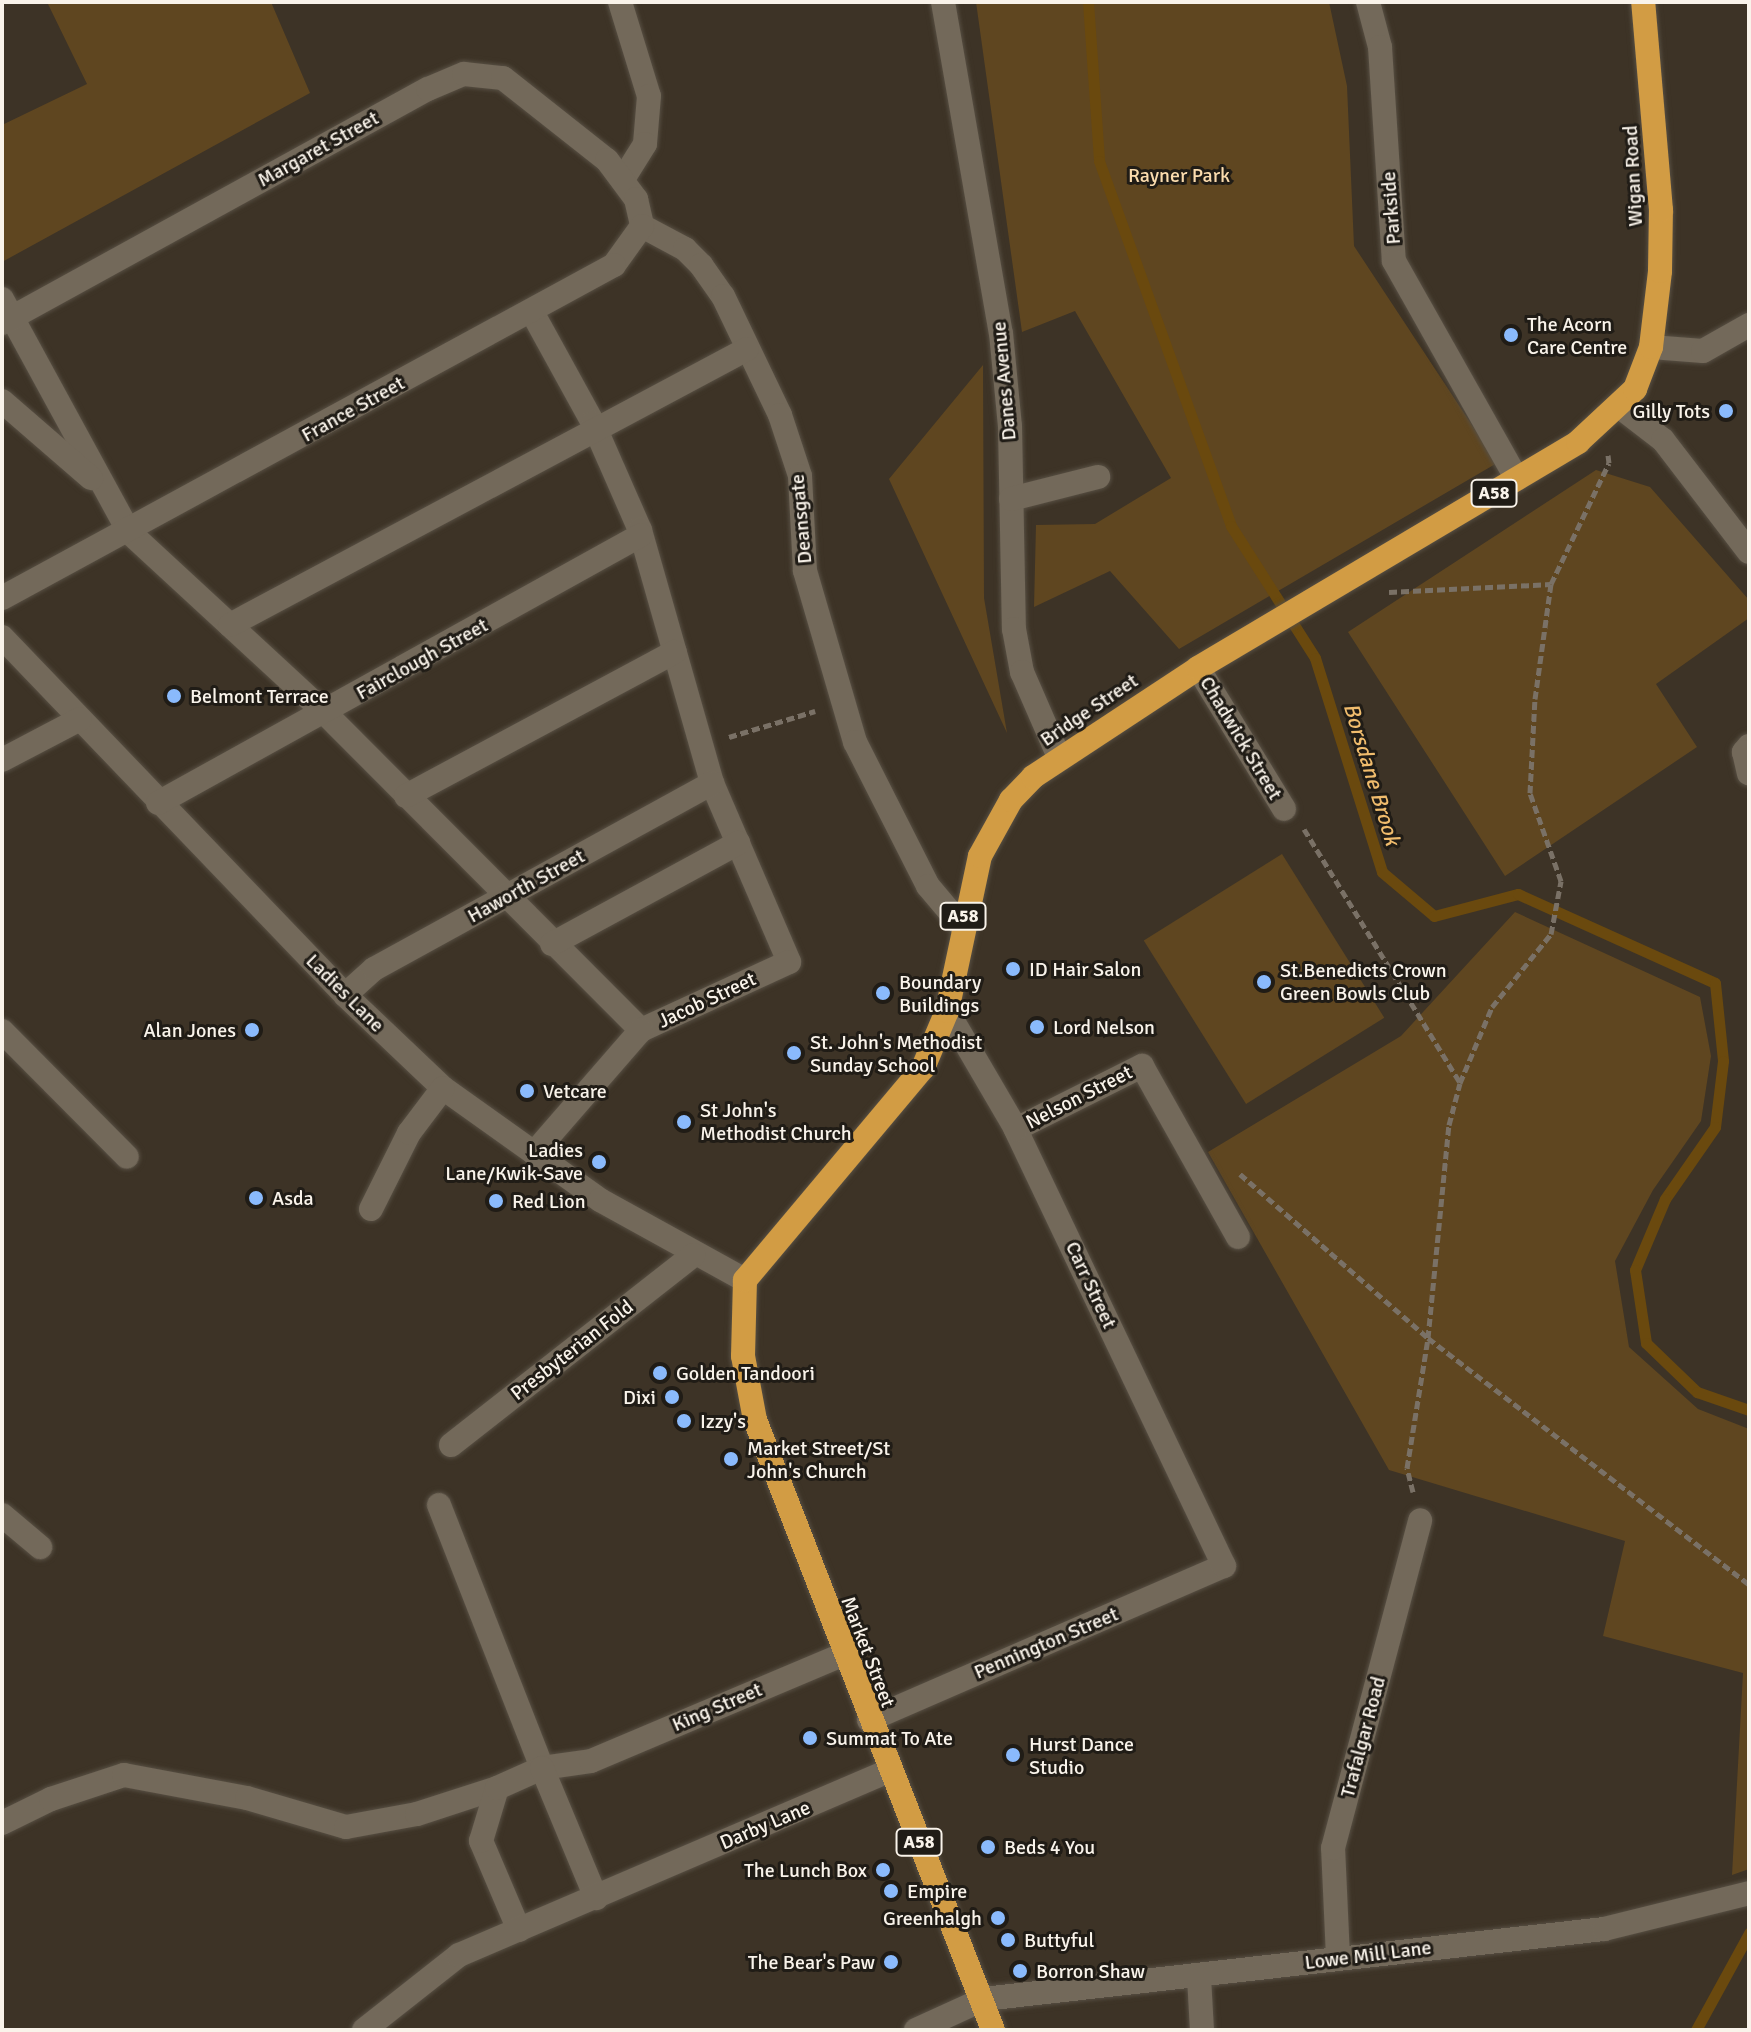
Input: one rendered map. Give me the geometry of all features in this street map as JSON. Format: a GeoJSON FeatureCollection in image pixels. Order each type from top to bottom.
{"type":"FeatureCollection","features":[{"type":"Feature","properties":{"kind":"highway","name":"Wigan Road"},"geometry":{"type":"LineString","coordinates":[[1643,2],[1661,210],[1651,347]]}},
{"type":"Feature","properties":{"kind":"highway","name":"Bridge Street"},"geometry":{"type":"LineString","coordinates":[[745,1280],[907,1092],[937,1043],[947,1011],[961,925],[993,827],[1011,800],[1059,757],[1198,668],[1517,479],[1611,415],[1635,389],[1651,347]]}},
{"type":"Feature","properties":{"kind":"highway","name":"Market Street"},"geometry":{"type":"LineString","coordinates":[[745,1280],[743,1356],[755,1420],[889,1771],[984,1999],[993,2030]]}},
{"type":"Feature","properties":{"kind":"street"},"geometry":{"type":"LineString","coordinates":[[620,2],[649,96],[645,144],[624,178],[636,199],[642,226]]}},
{"type":"Feature","properties":{"kind":"street","name":"Danes Avenue"},"geometry":{"type":"LineString","coordinates":[[943,2],[1001,333],[1011,499],[1010,588],[1016,643],[1022,672],[1059,757]]}},
{"type":"Feature","properties":{"kind":"street","name":"Parkside"},"geometry":{"type":"LineString","coordinates":[[1368,2],[1380,47],[1394,261],[1517,479]]}},
{"type":"Feature","properties":{"kind":"street","name":"Margaret Street"},"geometry":{"type":"LineString","coordinates":[[6,313],[428,89],[464,74],[503,78],[624,178]]}},
{"type":"Feature","properties":{"kind":"street","name":"France Street"},"geometry":{"type":"LineString","coordinates":[[2,598],[129,532],[614,265],[642,226]]}},
{"type":"Feature","properties":{"kind":"street","name":"Deansgate"},"geometry":{"type":"LineString","coordinates":[[642,226],[685,249],[701,265],[723,296],[780,415],[800,476],[805,571],[855,742],[928,886],[961,925]]}},
{"type":"Feature","properties":{"kind":"street"},"geometry":{"type":"LineString","coordinates":[[532,312],[596,429],[641,535],[712,783],[738,843],[552,944]]}},
{"type":"Feature","properties":{"kind":"street"},"geometry":{"type":"LineString","coordinates":[[6,313],[99,485],[129,532],[325,713],[504,898],[641,1030]]}},
{"type":"Feature","properties":{"kind":"street"},"geometry":{"type":"LineString","coordinates":[[1651,347],[1703,351],[1749,325]]}},
{"type":"Feature","properties":{"kind":"street"},"geometry":{"type":"LineString","coordinates":[[230,625],[747,349]]}},
{"type":"Feature","properties":{"kind":"street"},"geometry":{"type":"LineString","coordinates":[[2,401],[99,485]]}},
{"type":"Feature","properties":{"kind":"street"},"geometry":{"type":"LineString","coordinates":[[1611,415],[1663,440],[1748,549]]}},
{"type":"Feature","properties":{"kind":"street"},"geometry":{"type":"LineString","coordinates":[[1011,499],[1098,477]]}},
{"type":"Feature","properties":{"kind":"street","name":"Fairclough Street"},"geometry":{"type":"LineString","coordinates":[[158,803],[641,535]]}},
{"type":"Feature","properties":{"kind":"street","name":"Ladies Lane"},"geometry":{"type":"LineString","coordinates":[[2,637],[345,995],[443,1088],[534,1153],[693,1255],[745,1280]]}},
{"type":"Feature","properties":{"kind":"street"},"geometry":{"type":"LineString","coordinates":[[406,796],[675,652]]}},
{"type":"Feature","properties":{"kind":"street","name":"Chadwick Street"},"geometry":{"type":"LineString","coordinates":[[1198,668],[1284,809]]}},
{"type":"Feature","properties":{"kind":"street"},"geometry":{"type":"LineString","coordinates":[[2,760],[80,719]]}},
{"type":"Feature","properties":{"kind":"street"},"geometry":{"type":"LineString","coordinates":[[1749,746],[1744,752],[1749,773]]}},
{"type":"Feature","properties":{"kind":"street","name":"Haworth Street"},"geometry":{"type":"LineString","coordinates":[[345,995],[374,969],[712,783]]}},
{"type":"Feature","properties":{"kind":"street","name":"Jacob Street"},"geometry":{"type":"LineString","coordinates":[[534,1153],[641,1030],[789,962],[738,843]]}},
{"type":"Feature","properties":{"kind":"street","name":"Carr Street"},"geometry":{"type":"LineString","coordinates":[[947,1011],[1016,1129],[1224,1566]]}},
{"type":"Feature","properties":{"kind":"street"},"geometry":{"type":"LineString","coordinates":[[2,1031],[127,1157]]}},
{"type":"Feature","properties":{"kind":"street","name":"Nelson Street"},"geometry":{"type":"LineString","coordinates":[[1016,1129],[1142,1066],[1186,1144]]}},
{"type":"Feature","properties":{"kind":"street"},"geometry":{"type":"LineString","coordinates":[[371,1209],[409,1133],[443,1088]]}},
{"type":"Feature","properties":{"kind":"street"},"geometry":{"type":"LineString","coordinates":[[1186,1144],[1238,1237]]}},
{"type":"Feature","properties":{"kind":"street","name":"Presbyterian Fold"},"geometry":{"type":"LineString","coordinates":[[451,1445],[693,1255]]}},
{"type":"Feature","properties":{"kind":"street"},"geometry":{"type":"LineString","coordinates":[[439,1505],[596,1898]]}},
{"type":"Feature","properties":{"kind":"street"},"geometry":{"type":"LineString","coordinates":[[2,1515],[40,1547]]}},
{"type":"Feature","properties":{"kind":"street","name":"Trafalgar Road"},"geometry":{"type":"LineString","coordinates":[[1338,1957],[1333,1848],[1420,1520]]}},
{"type":"Feature","properties":{"kind":"street","name":"Pennington Street"},"geometry":{"type":"LineString","coordinates":[[869,1720],[1224,1566]]}},
{"type":"Feature","properties":{"kind":"street","name":"King Street"},"geometry":{"type":"LineString","coordinates":[[2,1823],[51,1799],[124,1775],[247,1798],[346,1827],[417,1814],[497,1788],[542,1768],[591,1761],[844,1654]]}},
{"type":"Feature","properties":{"kind":"street","name":"Darby Lane"},"geometry":{"type":"LineString","coordinates":[[364,2030],[459,1955],[889,1771]]}},
{"type":"Feature","properties":{"kind":"street"},"geometry":{"type":"LineString","coordinates":[[497,1788],[481,1841],[519,1930]]}},
{"type":"Feature","properties":{"kind":"street","name":"Lowe Mill Lane"},"geometry":{"type":"LineString","coordinates":[[916,2030],[984,1999],[1604,1929],[1749,1893]]}},
{"type":"Feature","properties":{"kind":"street"},"geometry":{"type":"LineString","coordinates":[[1199,1977],[1202,2030]]}},
{"type":"Feature","properties":{"kind":"path"},"geometry":{"type":"LineString","coordinates":[[1420,1520],[1407,1468],[1428,1338],[1449,1125],[1460,1083],[1492,1007],[1551,934],[1561,881],[1530,793],[1551,584],[1609,463],[1611,415]]}},
{"type":"Feature","properties":{"kind":"path"},"geometry":{"type":"LineString","coordinates":[[1376,593],[1551,584]]}},
{"type":"Feature","properties":{"kind":"path"},"geometry":{"type":"LineString","coordinates":[[700,743],[768,728],[843,701]]}},
{"type":"Feature","properties":{"kind":"path"},"geometry":{"type":"LineString","coordinates":[[1284,809],[1298,819],[1460,1083]]}},
{"type":"Feature","properties":{"kind":"path"},"geometry":{"type":"LineString","coordinates":[[1186,1144],[1253,1182],[1428,1338],[1749,1584]]}},
{"type":"Feature","properties":{"kind":"green space"},"geometry":{"type":"Polygon","coordinates":[[[47,2],[271,2],[310,93],[2,262],[2,125],[87,84],[47,2]]]}},
{"type":"Feature","properties":{"kind":"green space","name":"Rayner Park"},"geometry":{"type":"Polygon","coordinates":[[[976,2],[1329,2],[1347,86],[1354,246],[1497,463],[1179,649],[1110,571],[1034,607],[1036,525],[1095,524],[1171,478],[1075,311],[1022,332],[976,2]]]}},
{"type":"Feature","properties":{"kind":"green space"},"geometry":{"type":"Polygon","coordinates":[[[983,365],[984,598],[1007,733],[889,479],[983,365]]]}},
{"type":"Feature","properties":{"kind":"green space"},"geometry":{"type":"Polygon","coordinates":[[[1596,470],[1650,487],[1749,600],[1749,618],[1656,684],[1697,747],[1505,876],[1348,632],[1596,470]]]}},
{"type":"Feature","properties":{"kind":"green space","name":"St.Benedicts Crown Green Bowls Club"},"geometry":{"type":"Polygon","coordinates":[[[1282,854],[1384,1018],[1246,1104],[1144,940],[1282,854]]]}},
{"type":"Feature","properties":{"kind":"green space"},"geometry":{"type":"Polygon","coordinates":[[[1515,912],[1700,997],[1711,1056],[1701,1121],[1653,1190],[1615,1261],[1629,1347],[1698,1409],[1749,1429],[1749,1869],[1732,1875],[1743,1673],[1603,1636],[1625,1541],[1389,1470],[1208,1152],[1401,1036],[1515,912]]]}},
{"type":"Feature","properties":{"kind":"waterway","name":"Borsdane Brook"},"geometry":{"type":"LineString","coordinates":[[1088,2],[1099,161],[1231,526],[1315,658],[1382,872],[1434,916],[1518,894],[1715,983],[1723,1061],[1715,1127],[1665,1199],[1635,1270],[1646,1343],[1697,1392],[1749,1410]]}},
{"type":"Feature","properties":{"kind":"waterway","name":"Borsdane Brook"},"geometry":{"type":"LineString","coordinates":[[1696,2030],[1749,1933]]}},
{"type":"Feature","properties":{"kind":"place","name":"The Acorn Care Centre"},"geometry":{"type":"Point","coordinates":[1511,335]}},
{"type":"Feature","properties":{"kind":"place","name":"Gilly Tots"},"geometry":{"type":"Point","coordinates":[1726,411]}},
{"type":"Feature","properties":{"kind":"place","name":"Belmont Terrace"},"geometry":{"type":"Point","coordinates":[174,696]}},
{"type":"Feature","properties":{"kind":"place","name":"ID Hair Salon"},"geometry":{"type":"Point","coordinates":[1013,969]}},
{"type":"Feature","properties":{"kind":"place","name":"St.Benedicts Crown Green Bowls Club"},"geometry":{"type":"Point","coordinates":[1264,982]}},
{"type":"Feature","properties":{"kind":"place","name":"Boundary Buildings"},"geometry":{"type":"Point","coordinates":[883,993]}},
{"type":"Feature","properties":{"kind":"place","name":"Lord Nelson"},"geometry":{"type":"Point","coordinates":[1037,1027]}},
{"type":"Feature","properties":{"kind":"place","name":"Alan Jones"},"geometry":{"type":"Point","coordinates":[252,1030]}},
{"type":"Feature","properties":{"kind":"place","name":"St. John's Methodist Sunday School"},"geometry":{"type":"Point","coordinates":[794,1053]}},
{"type":"Feature","properties":{"kind":"place","name":"Vetcare"},"geometry":{"type":"Point","coordinates":[527,1091]}},
{"type":"Feature","properties":{"kind":"place","name":"St John's Methodist Church"},"geometry":{"type":"Point","coordinates":[684,1122]}},
{"type":"Feature","properties":{"kind":"place","name":"Ladies Lane/Kwik-Save"},"geometry":{"type":"Point","coordinates":[599,1162]}},
{"type":"Feature","properties":{"kind":"place","name":"Asda"},"geometry":{"type":"Point","coordinates":[256,1198]}},
{"type":"Feature","properties":{"kind":"place","name":"Red Lion"},"geometry":{"type":"Point","coordinates":[496,1201]}},
{"type":"Feature","properties":{"kind":"place","name":"Golden Tandoori"},"geometry":{"type":"Point","coordinates":[660,1373]}},
{"type":"Feature","properties":{"kind":"place","name":"Dixi"},"geometry":{"type":"Point","coordinates":[672,1397]}},
{"type":"Feature","properties":{"kind":"place","name":"Izzy's"},"geometry":{"type":"Point","coordinates":[684,1421]}},
{"type":"Feature","properties":{"kind":"place","name":"Market Street/St John's Church"},"geometry":{"type":"Point","coordinates":[731,1459]}},
{"type":"Feature","properties":{"kind":"place","name":"Summat To Ate"},"geometry":{"type":"Point","coordinates":[810,1738]}},
{"type":"Feature","properties":{"kind":"place","name":"Hurst Dance Studio"},"geometry":{"type":"Point","coordinates":[1013,1755]}},
{"type":"Feature","properties":{"kind":"place","name":"Beds 4 You"},"geometry":{"type":"Point","coordinates":[988,1847]}},
{"type":"Feature","properties":{"kind":"place","name":"The Lunch Box"},"geometry":{"type":"Point","coordinates":[883,1870]}},
{"type":"Feature","properties":{"kind":"place","name":"Empire"},"geometry":{"type":"Point","coordinates":[891,1891]}},
{"type":"Feature","properties":{"kind":"place","name":"Greenhalgh"},"geometry":{"type":"Point","coordinates":[998,1918]}},
{"type":"Feature","properties":{"kind":"place","name":"Buttyful"},"geometry":{"type":"Point","coordinates":[1008,1940]}},
{"type":"Feature","properties":{"kind":"place","name":"The Bear's Paw"},"geometry":{"type":"Point","coordinates":[891,1962]}},
{"type":"Feature","properties":{"kind":"place","name":"Borron Shaw"},"geometry":{"type":"Point","coordinates":[1020,1971]}}]}
